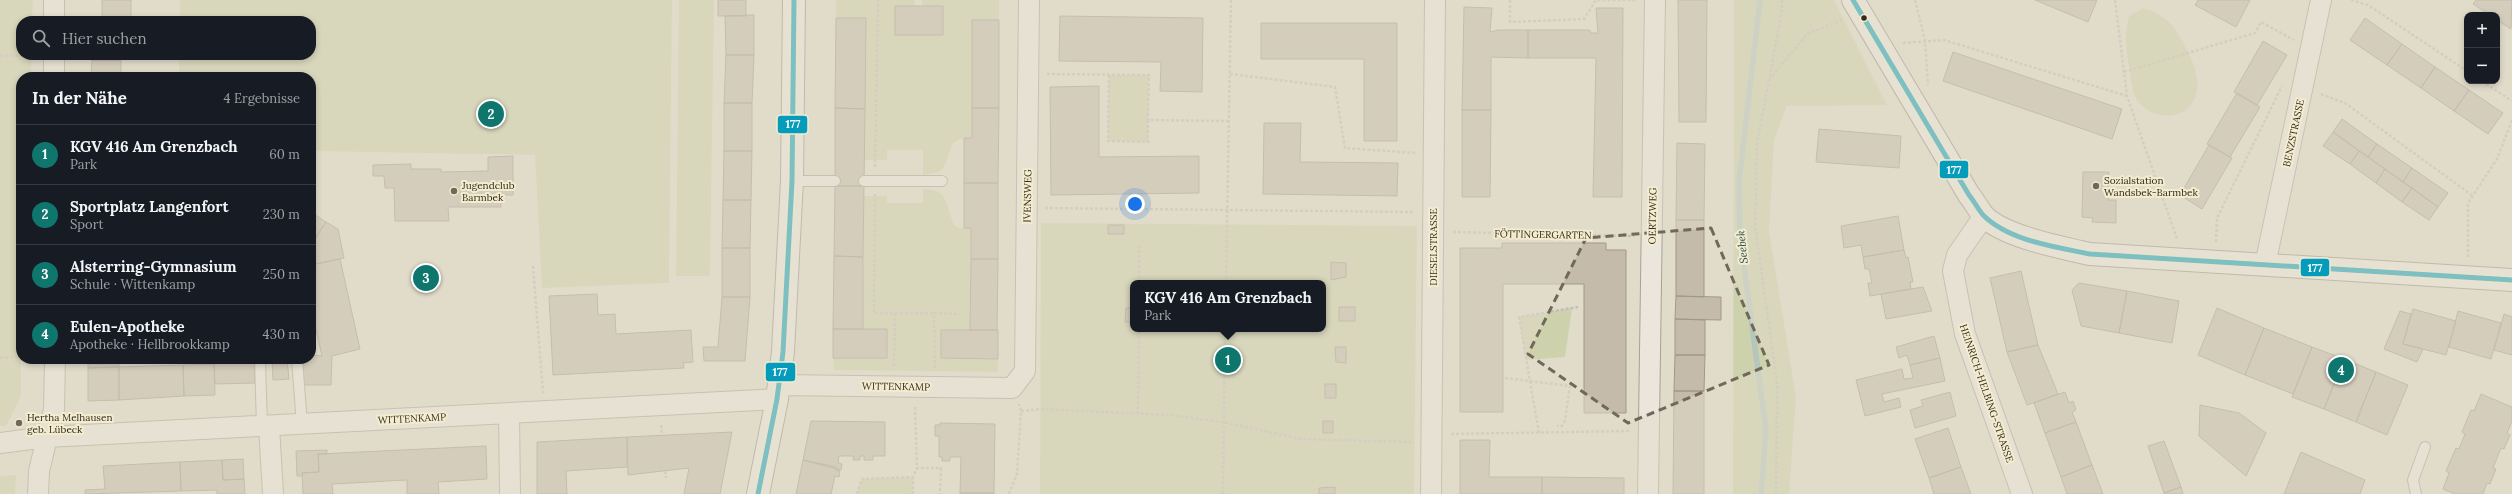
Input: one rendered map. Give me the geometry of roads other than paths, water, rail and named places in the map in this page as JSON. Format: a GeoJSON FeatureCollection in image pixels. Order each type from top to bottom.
{"type":"FeatureCollection","features":[{"type":"Feature","properties":{"kind":"street"},"geometry":{"type":"LineString","coordinates":[[54,0],[54,16]]}},
{"type":"Feature","properties":{"kind":"street"},"geometry":{"type":"LineString","coordinates":[[758,494],[778,392],[783,352],[792,181],[794,0]]}},
{"type":"Feature","properties":{"kind":"street","name":"IVENSWEG"},"geometry":{"type":"LineString","coordinates":[[1012,388],[1025,370],[1029,0]]}},
{"type":"Feature","properties":{"kind":"street","name":"DIESELSTRASSE"},"geometry":{"type":"LineString","coordinates":[[1431,494],[1435,0]]}},
{"type":"Feature","properties":{"kind":"street","name":"OERTZWEG"},"geometry":{"type":"LineString","coordinates":[[1648,494],[1655,0]]}},
{"type":"Feature","properties":{"kind":"street","name":"BENZSTRASSE"},"geometry":{"type":"LineString","coordinates":[[2265,265],[2320,0]]}},
{"type":"Feature","properties":{"kind":"street"},"geometry":{"type":"LineString","coordinates":[[1857,6],[1931,134],[1984,216],[2011,232],[2048,245],[2090,254],[2184,261],[2512,280]]}},
{"type":"Feature","properties":{"kind":"street"},"geometry":{"type":"LineString","coordinates":[[54,60],[54,72]]}},
{"type":"Feature","properties":{"kind":"street","name":"HEINRICH-HELBING-STRASSE"},"geometry":{"type":"LineString","coordinates":[[1984,216],[1957,255],[1953,271],[1965,334],[2022,494]]}},
{"type":"Feature","properties":{"kind":"street"},"geometry":{"type":"LineString","coordinates":[[38,494],[39,471],[54,409],[55,364]]}},
{"type":"Feature","properties":{"kind":"street","name":"WITTENKAMP"},"geometry":{"type":"LineString","coordinates":[[0,443],[47,437],[266,427],[544,411],[778,392],[894,386],[1012,388]]}},
{"type":"Feature","properties":{"kind":"street"},"geometry":{"type":"LineString","coordinates":[[509,413],[510,494]]}},
{"type":"Feature","properties":{"kind":"street"},"geometry":{"type":"LineString","coordinates":[[266,427],[273,494]]}},
{"type":"Feature","properties":{"kind":"lane"},"geometry":{"type":"LineString","coordinates":[[792,181],[835,181]]}},
{"type":"Feature","properties":{"kind":"lane"},"geometry":{"type":"LineString","coordinates":[[864,181],[942,181]]}},
{"type":"Feature","properties":{"kind":"lane"},"geometry":{"type":"LineString","coordinates":[[260,364],[266,427]]}},
{"type":"Feature","properties":{"kind":"lane"},"geometry":{"type":"LineString","coordinates":[[297,364],[302,424]]}},
{"type":"Feature","properties":{"kind":"lane"},"geometry":{"type":"LineString","coordinates":[[2416,494],[2413,480],[2424,447]]}},
{"type":"Feature","properties":{"kind":"waterway","name":"Seebek"},"geometry":{"type":"LineString","coordinates":[[1760,0],[1739,182],[1740,236],[1766,430],[1761,494]]}},
{"type":"Feature","properties":{"kind":"place","name":"Sportplatz Langenfort"},"geometry":{"type":"Point","coordinates":[491,114]}},
{"type":"Feature","properties":{"kind":"place","name":"Sozialstation Wandsbek-Barmbek"},"geometry":{"type":"Point","coordinates":[2096,186]}},
{"type":"Feature","properties":{"kind":"place","name":"Jugendclub Barmbek"},"geometry":{"type":"Point","coordinates":[454,191]}},
{"type":"Feature","properties":{"kind":"place","name":"Alsterring-Gymnasium"},"geometry":{"type":"Point","coordinates":[426,278]}},
{"type":"Feature","properties":{"kind":"place","name":"KGV 416 Am Grenzbach"},"geometry":{"type":"Point","coordinates":[1228,360]}},
{"type":"Feature","properties":{"kind":"place","name":"Eulen-Apotheke"},"geometry":{"type":"Point","coordinates":[2341,370]}},
{"type":"Feature","properties":{"kind":"place","name":"Hertha Melhausen geb. Lübeck"},"geometry":{"type":"Point","coordinates":[19,423]}}]}
